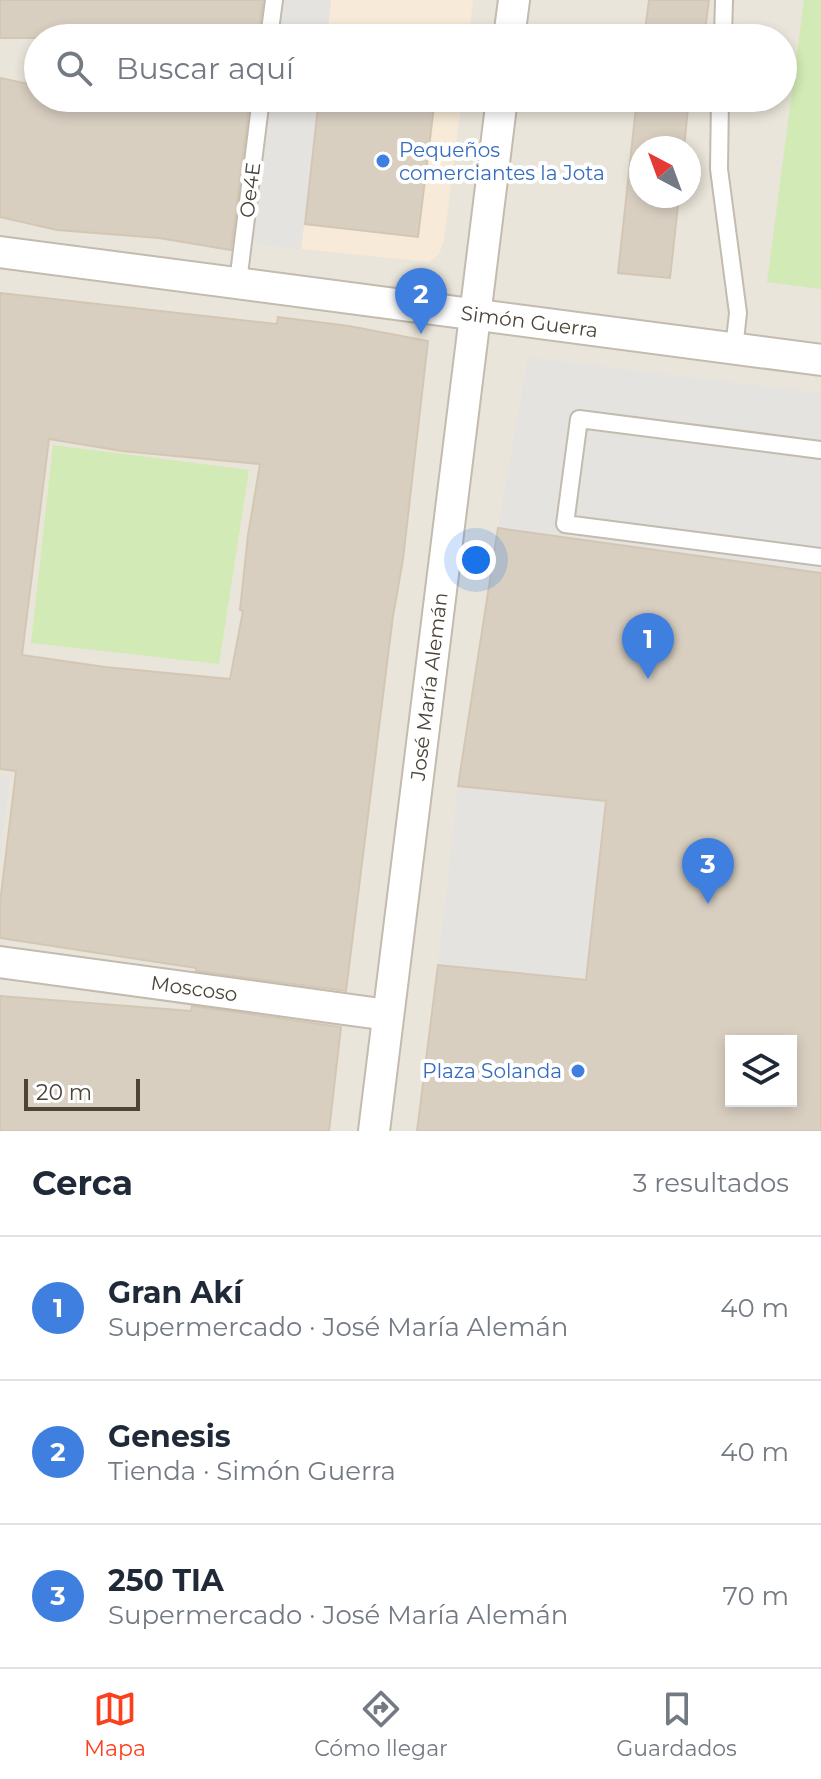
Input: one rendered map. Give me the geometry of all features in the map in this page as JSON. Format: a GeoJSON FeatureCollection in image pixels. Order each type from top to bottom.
{"type":"FeatureCollection","features":[{"type":"Feature","properties":{"kind":"street"},"geometry":{"type":"LineString","coordinates":[[511,24],[514,0]]}},
{"type":"Feature","properties":{"kind":"street","name":"José María Alemán"},"geometry":{"type":"LineString","coordinates":[[374,1131],[500,112]]}},
{"type":"Feature","properties":{"kind":"street","name":"Simón Guerra"},"geometry":{"type":"LineString","coordinates":[[0,252],[821,360]]}},
{"type":"Feature","properties":{"kind":"street","name":"Moscoso"},"geometry":{"type":"LineString","coordinates":[[0,962],[388,1015]]}},
{"type":"Feature","properties":{"kind":"lane"},"geometry":{"type":"LineString","coordinates":[[271,24],[274,0]]}},
{"type":"Feature","properties":{"kind":"lane"},"geometry":{"type":"LineString","coordinates":[[723,24],[724,0]]}},
{"type":"Feature","properties":{"kind":"lane","name":"Oe4E"},"geometry":{"type":"LineString","coordinates":[[238,282],[259,112]]}},
{"type":"Feature","properties":{"kind":"lane"},"geometry":{"type":"LineString","coordinates":[[720,112],[718,158],[738,313],[734,349]]}},
{"type":"Feature","properties":{"kind":"lane"},"geometry":{"type":"LineString","coordinates":[[821,448],[579,419],[565,524],[821,557]]}},
{"type":"Feature","properties":{"kind":"shaded area"},"geometry":{"type":"Polygon","coordinates":[[[0,0],[821,0],[821,1131],[0,1131],[0,0]]]}},
{"type":"Feature","properties":{"kind":"shaded area"},"geometry":{"type":"Polygon","coordinates":[[[283,0],[331,0],[328,24],[280,24],[283,0]]]}},
{"type":"Feature","properties":{"kind":"shaded area"},"geometry":{"type":"Polygon","coordinates":[[[331,0],[473,0],[470,24],[328,24],[331,0]]]}},
{"type":"Feature","properties":{"kind":"shaded area"},"geometry":{"type":"Polygon","coordinates":[[[268,112],[317,112],[301,249],[259,245],[253,239],[268,112]]]}},
{"type":"Feature","properties":{"kind":"shaded area","name":"Pequeños comerciantes la Jota"},"geometry":{"type":"Polygon","coordinates":[[[317,112],[460,112],[444,241],[439,254],[429,262],[301,249],[317,112]]]}},
{"type":"Feature","properties":{"kind":"shaded area"},"geometry":{"type":"Polygon","coordinates":[[[528,357],[821,393],[821,573],[498,528],[528,357]]]}},
{"type":"Feature","properties":{"kind":"shaded area"},"geometry":{"type":"Polygon","coordinates":[[[0,776],[10,777],[0,859],[0,776]]]}},
{"type":"Feature","properties":{"kind":"shaded area"},"geometry":{"type":"Polygon","coordinates":[[[458,786],[606,801],[586,980],[438,965],[458,786]]]}},
{"type":"Feature","properties":{"kind":"green space"},"geometry":{"type":"Polygon","coordinates":[[[804,0],[821,0],[821,289],[767,282],[789,112],[797,112],[797,53],[804,0]]]}},
{"type":"Feature","properties":{"kind":"green space"},"geometry":{"type":"Polygon","coordinates":[[[53,445],[249,470],[219,664],[31,643],[53,445]]]}},
{"type":"Feature","properties":{"kind":"building"},"geometry":{"type":"Polygon","coordinates":[[[0,0],[263,0],[260,24],[24,24],[24,38],[0,38],[0,0]]]}},
{"type":"Feature","properties":{"kind":"building"},"geometry":{"type":"Polygon","coordinates":[[[649,0],[709,0],[706,24],[646,24],[649,0]]]}},
{"type":"Feature","properties":{"kind":"building"},"geometry":{"type":"Polygon","coordinates":[[[0,78],[24,83],[24,112],[248,112],[231,250],[159,238],[57,230],[0,217],[0,78]]]}},
{"type":"Feature","properties":{"kind":"building","name":"Pequeños comerciantes la Jota"},"geometry":{"type":"Polygon","coordinates":[[[317,112],[433,112],[418,237],[305,224],[317,112]]]}},
{"type":"Feature","properties":{"kind":"building"},"geometry":{"type":"Polygon","coordinates":[[[635,112],[688,112],[685,136],[633,136],[635,112]]]}},
{"type":"Feature","properties":{"kind":"building"},"geometry":{"type":"Polygon","coordinates":[[[629,172],[629,208],[678,208],[670,278],[618,273],[629,172]]]}},
{"type":"Feature","properties":{"kind":"building"},"geometry":{"type":"Polygon","coordinates":[[[0,293],[277,324],[278,317],[428,341],[403,559],[393,616],[346,991],[196,971],[196,968],[0,938],[0,903],[16,771],[0,769],[0,293]],[[49,439],[22,655],[105,667],[230,679],[243,611],[240,610],[248,535],[260,464],[122,451],[49,439]]]}},
{"type":"Feature","properties":{"kind":"building"},"geometry":{"type":"Polygon","coordinates":[[[498,528],[821,573],[821,1131],[417,1131],[438,965],[586,980],[606,801],[458,786],[498,528]]]}},
{"type":"Feature","properties":{"kind":"building"},"geometry":{"type":"Polygon","coordinates":[[[0,996],[191,1011],[192,1006],[341,1027],[329,1131],[0,1131],[0,996]]]}},
{"type":"Feature","properties":{"kind":"place","name":"Pequeños comerciantes la Jota"},"geometry":{"type":"Point","coordinates":[383,161]}},
{"type":"Feature","properties":{"kind":"place","name":"Genesis"},"geometry":{"type":"Point","coordinates":[421,334]}},
{"type":"Feature","properties":{"kind":"place","name":"Gran Akí"},"geometry":{"type":"Point","coordinates":[648,679]}},
{"type":"Feature","properties":{"kind":"place","name":"250 TIA"},"geometry":{"type":"Point","coordinates":[708,904]}},
{"type":"Feature","properties":{"kind":"place","name":"Plaza Solanda"},"geometry":{"type":"Point","coordinates":[578,1071]}}]}
